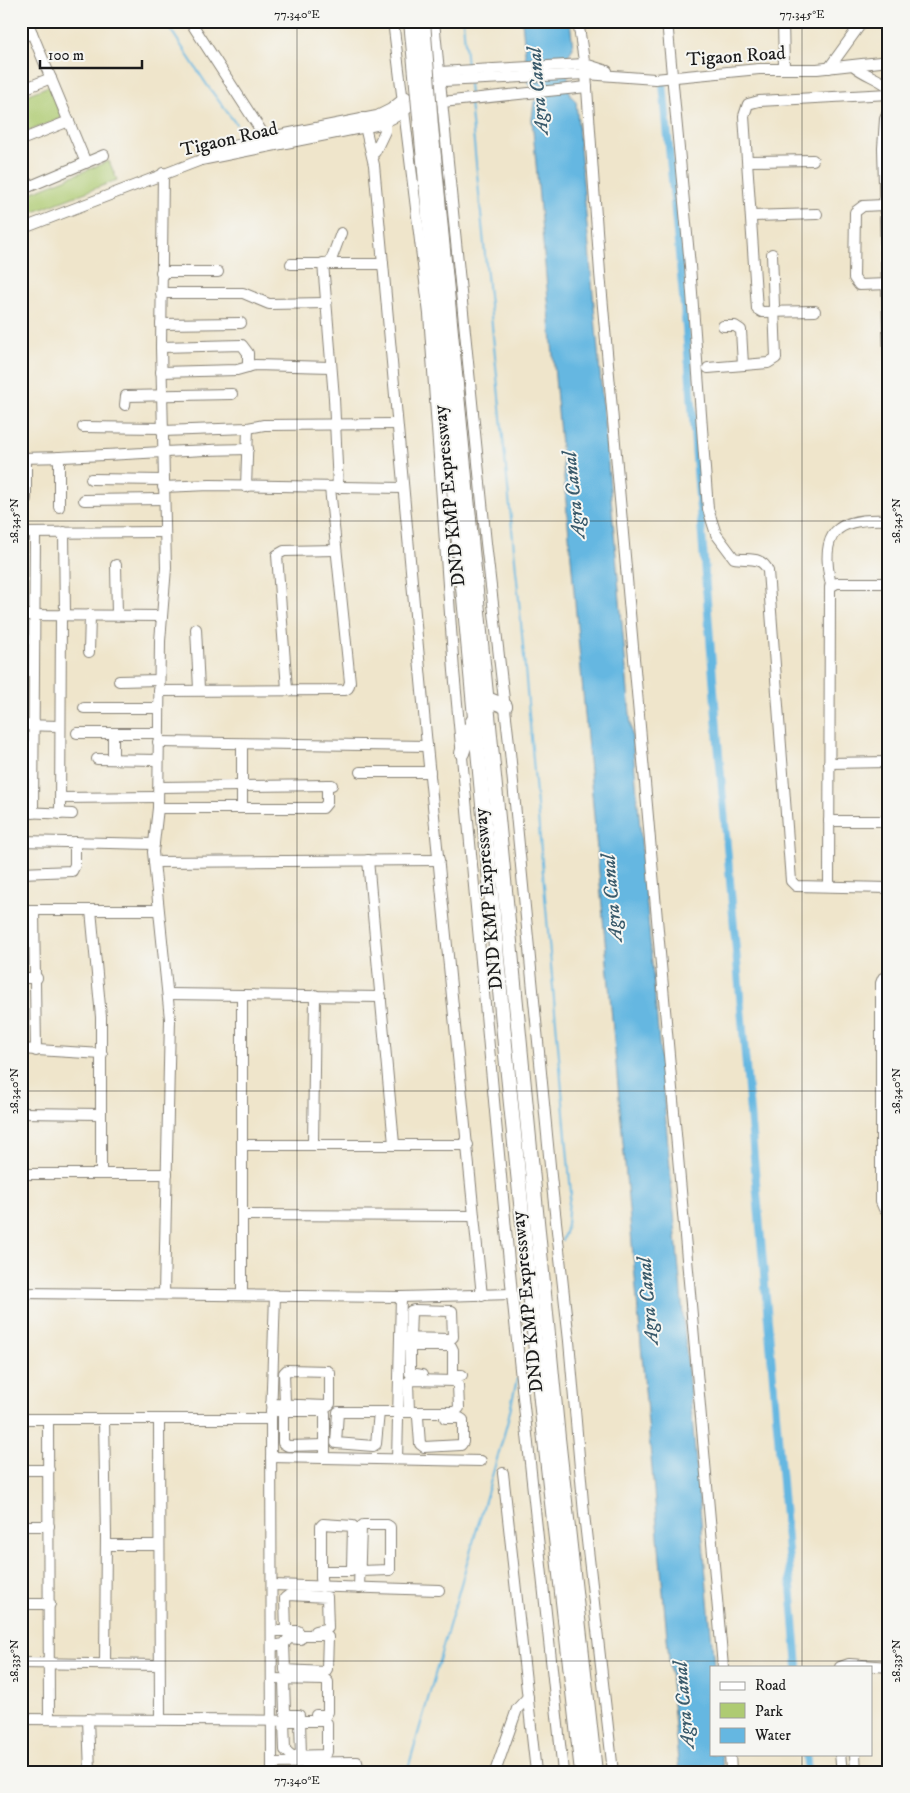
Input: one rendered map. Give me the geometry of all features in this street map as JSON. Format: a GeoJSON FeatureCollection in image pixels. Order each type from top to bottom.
{"type":"FeatureCollection","features":[{"type":"Feature","properties":{"kind":"highway","name":"DND KMP Expressway"},"geometry":{"type":"LineString","coordinates":[[411,21],[426,127],[487,699],[558,1438],[596,1772]]}},
{"type":"Feature","properties":{"kind":"highway","name":"DND KMP Expressway"},"geometry":{"type":"LineString","coordinates":[[423,21],[426,127],[474,717],[544,1430],[582,1772]]}},
{"type":"Feature","properties":{"kind":"highway"},"geometry":{"type":"LineString","coordinates":[[487,699],[504,706]]}},
{"type":"Feature","properties":{"kind":"highway"},"geometry":{"type":"LineString","coordinates":[[462,754],[474,717]]}},
{"type":"Feature","properties":{"kind":"street"},"geometry":{"type":"LineString","coordinates":[[27,21],[86,163]]}},
{"type":"Feature","properties":{"kind":"street"},"geometry":{"type":"LineString","coordinates":[[190,21],[268,142]]}},
{"type":"Feature","properties":{"kind":"street"},"geometry":{"type":"LineString","coordinates":[[393,21],[429,314],[462,754],[512,1294],[563,1772]]}},
{"type":"Feature","properties":{"kind":"street"},"geometry":{"type":"LineString","coordinates":[[434,21],[443,77],[442,102],[486,543],[569,1341],[584,1514],[613,1772]]}},
{"type":"Feature","properties":{"kind":"street"},"geometry":{"type":"LineString","coordinates":[[578,21],[584,69],[600,274],[723,1666]]}},
{"type":"Feature","properties":{"kind":"street"},"geometry":{"type":"LineString","coordinates":[[666,21],[690,266],[708,509],[716,534],[734,558],[758,560],[767,567],[791,879],[796,886],[889,888]]}},
{"type":"Feature","properties":{"kind":"street"},"geometry":{"type":"LineString","coordinates":[[782,21],[784,67]]}},
{"type":"Feature","properties":{"kind":"street"},"geometry":{"type":"LineString","coordinates":[[829,68],[863,21]]}},
{"type":"Feature","properties":{"kind":"street"},"geometry":{"type":"LineString","coordinates":[[21,37],[32,33]]}},
{"type":"Feature","properties":{"kind":"street","name":"Tigaon Road"},"geometry":{"type":"LineString","coordinates":[[584,69],[655,79],[784,67],[829,68],[889,61]]}},
{"type":"Feature","properties":{"kind":"street"},"geometry":{"type":"LineString","coordinates":[[854,66],[864,74],[882,81],[889,87]]}},
{"type":"Feature","properties":{"kind":"street"},"geometry":{"type":"LineString","coordinates":[[21,223],[168,166],[221,148],[268,142],[374,122],[403,99],[443,77],[584,69]]}},
{"type":"Feature","properties":{"kind":"street","name":"Tigaon Road"},"geometry":{"type":"LineString","coordinates":[[21,229],[201,160],[268,142],[352,130],[404,110],[443,77]]}},
{"type":"Feature","properties":{"kind":"street"},"geometry":{"type":"LineString","coordinates":[[21,90],[51,78]]}},
{"type":"Feature","properties":{"kind":"street"},"geometry":{"type":"LineString","coordinates":[[442,102],[584,88]]}},
{"type":"Feature","properties":{"kind":"street"},"geometry":{"type":"LineString","coordinates":[[815,311],[762,312],[757,309],[744,111],[748,104],[758,101],[889,94]]}},
{"type":"Feature","properties":{"kind":"street"},"geometry":{"type":"LineString","coordinates":[[889,110],[886,114],[884,133],[884,205],[889,365]]}},
{"type":"Feature","properties":{"kind":"street"},"geometry":{"type":"LineString","coordinates":[[21,140],[68,121]]}},
{"type":"Feature","properties":{"kind":"street"},"geometry":{"type":"LineString","coordinates":[[373,152],[386,131],[374,122]]}},
{"type":"Feature","properties":{"kind":"street"},"geometry":{"type":"LineString","coordinates":[[374,122],[373,152],[397,424],[482,1296]]}},
{"type":"Feature","properties":{"kind":"street"},"geometry":{"type":"LineString","coordinates":[[352,130],[360,136],[373,152]]}},
{"type":"Feature","properties":{"kind":"street"},"geometry":{"type":"LineString","coordinates":[[21,190],[104,155]]}},
{"type":"Feature","properties":{"kind":"street"},"geometry":{"type":"LineString","coordinates":[[748,162],[813,160]]}},
{"type":"Feature","properties":{"kind":"street"},"geometry":{"type":"LineString","coordinates":[[163,173],[161,372],[166,568],[159,685],[158,797],[154,862],[168,994],[170,1038],[164,1294]]}},
{"type":"Feature","properties":{"kind":"street"},"geometry":{"type":"LineString","coordinates":[[884,205],[860,207],[855,212],[854,278],[859,285],[887,284]]}},
{"type":"Feature","properties":{"kind":"street"},"geometry":{"type":"LineString","coordinates":[[752,216],[817,214]]}},
{"type":"Feature","properties":{"kind":"street"},"geometry":{"type":"LineString","coordinates":[[119,681],[199,689],[344,690],[350,686],[336,550],[334,488],[336,425],[326,303],[326,263],[341,233]]}},
{"type":"Feature","properties":{"kind":"street"},"geometry":{"type":"LineString","coordinates":[[708,368],[768,363],[776,358],[772,254]]}},
{"type":"Feature","properties":{"kind":"street"},"geometry":{"type":"LineString","coordinates":[[291,264],[383,264]]}},
{"type":"Feature","properties":{"kind":"street"},"geometry":{"type":"LineString","coordinates":[[161,272],[218,272]]}},
{"type":"Feature","properties":{"kind":"street"},"geometry":{"type":"LineString","coordinates":[[161,292],[244,293],[269,304],[326,303]]}},
{"type":"Feature","properties":{"kind":"street"},"geometry":{"type":"LineString","coordinates":[[161,324],[241,323]]}},
{"type":"Feature","properties":{"kind":"street"},"geometry":{"type":"LineString","coordinates":[[723,326],[735,326],[740,330],[744,365]]}},
{"type":"Feature","properties":{"kind":"street"},"geometry":{"type":"LineString","coordinates":[[161,348],[242,345],[248,353],[248,367]]}},
{"type":"Feature","properties":{"kind":"street"},"geometry":{"type":"LineString","coordinates":[[161,372],[230,370],[248,367],[331,367]]}},
{"type":"Feature","properties":{"kind":"street"},"geometry":{"type":"LineString","coordinates":[[125,405],[126,396],[162,397],[232,394]]}},
{"type":"Feature","properties":{"kind":"street"},"geometry":{"type":"LineString","coordinates":[[83,427],[162,429],[248,428],[264,425],[397,424]]}},
{"type":"Feature","properties":{"kind":"street"},"geometry":{"type":"LineString","coordinates":[[246,487],[248,428]]}},
{"type":"Feature","properties":{"kind":"street"},"geometry":{"type":"LineString","coordinates":[[21,502],[26,499],[23,458],[248,449]]}},
{"type":"Feature","properties":{"kind":"street"},"geometry":{"type":"LineString","coordinates":[[59,457],[59,507]]}},
{"type":"Feature","properties":{"kind":"street"},"geometry":{"type":"LineString","coordinates":[[91,479],[246,487],[403,488]]}},
{"type":"Feature","properties":{"kind":"street"},"geometry":{"type":"LineString","coordinates":[[84,500],[163,499]]}},
{"type":"Feature","properties":{"kind":"street"},"geometry":{"type":"LineString","coordinates":[[829,886],[830,585],[826,562],[828,539],[840,528],[866,520],[889,520]]}},
{"type":"Feature","properties":{"kind":"street"},"geometry":{"type":"LineString","coordinates":[[60,814],[64,532]]}},
{"type":"Feature","properties":{"kind":"street"},"geometry":{"type":"LineString","coordinates":[[21,533],[164,532]]}},
{"type":"Feature","properties":{"kind":"street"},"geometry":{"type":"LineString","coordinates":[[33,813],[32,725],[35,533]]}},
{"type":"Feature","properties":{"kind":"street"},"geometry":{"type":"LineString","coordinates":[[287,689],[277,555],[284,551],[336,550]]}},
{"type":"Feature","properties":{"kind":"street"},"geometry":{"type":"LineString","coordinates":[[116,565],[117,615]]}},
{"type":"Feature","properties":{"kind":"street"},"geometry":{"type":"LineString","coordinates":[[830,585],[837,583],[889,583]]}},
{"type":"Feature","properties":{"kind":"street"},"geometry":{"type":"LineString","coordinates":[[21,615],[162,616]]}},
{"type":"Feature","properties":{"kind":"street"},"geometry":{"type":"LineString","coordinates":[[89,652],[90,615]]}},
{"type":"Feature","properties":{"kind":"street"},"geometry":{"type":"LineString","coordinates":[[196,628],[199,689]]}},
{"type":"Feature","properties":{"kind":"street"},"geometry":{"type":"LineString","coordinates":[[84,708],[159,708]]}},
{"type":"Feature","properties":{"kind":"street"},"geometry":{"type":"LineString","coordinates":[[21,725],[60,726]]}},
{"type":"Feature","properties":{"kind":"street"},"geometry":{"type":"LineString","coordinates":[[77,733],[113,733],[242,744],[427,746]]}},
{"type":"Feature","properties":{"kind":"street"},"geometry":{"type":"LineString","coordinates":[[112,759],[113,733]]}},
{"type":"Feature","properties":{"kind":"street"},"geometry":{"type":"LineString","coordinates":[[242,744],[242,808]]}},
{"type":"Feature","properties":{"kind":"street"},"geometry":{"type":"LineString","coordinates":[[98,759],[158,760]]}},
{"type":"Feature","properties":{"kind":"street"},"geometry":{"type":"LineString","coordinates":[[829,763],[889,762]]}},
{"type":"Feature","properties":{"kind":"street"},"geometry":{"type":"LineString","coordinates":[[360,772],[430,772]]}},
{"type":"Feature","properties":{"kind":"street"},"geometry":{"type":"LineString","coordinates":[[61,798],[158,797],[241,786],[330,785],[327,803],[323,808],[242,808],[158,797]]}},
{"type":"Feature","properties":{"kind":"street"},"geometry":{"type":"LineString","coordinates":[[21,812],[72,814]]}},
{"type":"Feature","properties":{"kind":"street"},"geometry":{"type":"LineString","coordinates":[[829,821],[889,821]]}},
{"type":"Feature","properties":{"kind":"street"},"geometry":{"type":"LineString","coordinates":[[21,841],[154,844]]}},
{"type":"Feature","properties":{"kind":"street"},"geometry":{"type":"LineString","coordinates":[[21,873],[72,871],[75,865],[75,842]]}},
{"type":"Feature","properties":{"kind":"street"},"geometry":{"type":"LineString","coordinates":[[368,860],[394,1144]]}},
{"type":"Feature","properties":{"kind":"street"},"geometry":{"type":"LineString","coordinates":[[154,862],[439,860]]}},
{"type":"Feature","properties":{"kind":"street"},"geometry":{"type":"LineString","coordinates":[[21,910],[158,910]]}},
{"type":"Feature","properties":{"kind":"street"},"geometry":{"type":"LineString","coordinates":[[34,910],[36,1050]]}},
{"type":"Feature","properties":{"kind":"street"},"geometry":{"type":"LineString","coordinates":[[91,910],[100,1000],[102,1054],[101,1173]]}},
{"type":"Feature","properties":{"kind":"street"},"geometry":{"type":"LineString","coordinates":[[889,976],[883,978],[882,983],[881,1202],[884,1209],[889,1210]]}},
{"type":"Feature","properties":{"kind":"street"},"geometry":{"type":"LineString","coordinates":[[21,978],[36,978]]}},
{"type":"Feature","properties":{"kind":"street"},"geometry":{"type":"LineString","coordinates":[[168,994],[381,997]]}},
{"type":"Feature","properties":{"kind":"street"},"geometry":{"type":"LineString","coordinates":[[313,1144],[315,995]]}},
{"type":"Feature","properties":{"kind":"street"},"geometry":{"type":"LineString","coordinates":[[242,996],[242,1295]]}},
{"type":"Feature","properties":{"kind":"street"},"geometry":{"type":"LineString","coordinates":[[21,1050],[102,1054]]}},
{"type":"Feature","properties":{"kind":"street"},"geometry":{"type":"LineString","coordinates":[[21,1113],[101,1114]]}},
{"type":"Feature","properties":{"kind":"street"},"geometry":{"type":"LineString","coordinates":[[242,1146],[313,1144],[468,1145]]}},
{"type":"Feature","properties":{"kind":"street"},"geometry":{"type":"LineString","coordinates":[[21,1174],[167,1174]]}},
{"type":"Feature","properties":{"kind":"street"},"geometry":{"type":"LineString","coordinates":[[242,1215],[474,1216]]}},
{"type":"Feature","properties":{"kind":"street"},"geometry":{"type":"LineString","coordinates":[[21,1293],[401,1297],[512,1294]]}},
{"type":"Feature","properties":{"kind":"street"},"geometry":{"type":"LineString","coordinates":[[21,1719],[272,1719],[325,1721],[327,1723],[327,1752],[324,1755],[304,1759],[284,1767],[272,1767],[272,1719],[272,1679],[272,1646],[272,1631],[272,1586],[271,1411],[275,1295]]}},
{"type":"Feature","properties":{"kind":"street"},"geometry":{"type":"LineString","coordinates":[[401,1297],[405,1342],[410,1373],[413,1375],[458,1375],[451,1346],[405,1342]]}},
{"type":"Feature","properties":{"kind":"street"},"geometry":{"type":"LineString","coordinates":[[379,1412],[376,1444],[373,1446],[336,1443],[338,1412],[379,1412],[406,1415],[460,1418],[463,1420],[463,1442],[461,1446],[424,1447],[420,1444],[406,1415],[405,1342],[412,1311],[452,1311],[453,1337],[450,1339],[405,1342]]}},
{"type":"Feature","properties":{"kind":"street"},"geometry":{"type":"LineString","coordinates":[[21,1418],[159,1419],[271,1411],[284,1408],[327,1406],[330,1404],[330,1373],[328,1371],[287,1370],[284,1373],[284,1408],[284,1443],[288,1446],[325,1446]]}},
{"type":"Feature","properties":{"kind":"street"},"geometry":{"type":"LineString","coordinates":[[398,1459],[406,1415],[408,1382],[411,1380],[455,1381],[458,1385],[459,1408],[455,1412],[406,1415]]}},
{"type":"Feature","properties":{"kind":"street"},"geometry":{"type":"LineString","coordinates":[[284,1408],[325,1413],[325,1458]]}},
{"type":"Feature","properties":{"kind":"street"},"geometry":{"type":"LineString","coordinates":[[48,1419],[49,1719]]}},
{"type":"Feature","properties":{"kind":"street"},"geometry":{"type":"LineString","coordinates":[[104,1419],[105,1664]]}},
{"type":"Feature","properties":{"kind":"street"},"geometry":{"type":"LineString","coordinates":[[159,1419],[160,1719]]}},
{"type":"Feature","properties":{"kind":"street"},"geometry":{"type":"LineString","coordinates":[[271,1457],[481,1461]]}},
{"type":"Feature","properties":{"kind":"street"},"geometry":{"type":"LineString","coordinates":[[21,1470],[49,1470]]}},
{"type":"Feature","properties":{"kind":"street"},"geometry":{"type":"LineString","coordinates":[[503,1473],[536,1772]]}},
{"type":"Feature","properties":{"kind":"street"},"geometry":{"type":"LineString","coordinates":[[321,1571],[351,1571],[353,1526],[323,1524],[321,1526],[321,1571],[322,1587]]}},
{"type":"Feature","properties":{"kind":"street"},"geometry":{"type":"LineString","coordinates":[[359,1588],[361,1528],[363,1525],[387,1525],[390,1527],[390,1570],[360,1571]]}},
{"type":"Feature","properties":{"kind":"street"},"geometry":{"type":"LineString","coordinates":[[21,1526],[49,1526]]}},
{"type":"Feature","properties":{"kind":"street"},"geometry":{"type":"LineString","coordinates":[[106,1545],[159,1545]]}},
{"type":"Feature","properties":{"kind":"street"},"geometry":{"type":"LineString","coordinates":[[272,1586],[439,1590]]}},
{"type":"Feature","properties":{"kind":"street"},"geometry":{"type":"LineString","coordinates":[[272,1631],[286,1632],[326,1630],[328,1628],[327,1597],[287,1596],[286,1632]]}},
{"type":"Feature","properties":{"kind":"street"},"geometry":{"type":"LineString","coordinates":[[21,1604],[50,1604]]}},
{"type":"Feature","properties":{"kind":"street"},"geometry":{"type":"LineString","coordinates":[[272,1646],[284,1644],[288,1638],[300,1639],[302,1635],[326,1635],[328,1638],[328,1669],[325,1672],[285,1670],[284,1644]]}},
{"type":"Feature","properties":{"kind":"street"},"geometry":{"type":"LineString","coordinates":[[21,1663],[159,1665]]}},
{"type":"Feature","properties":{"kind":"street"},"geometry":{"type":"LineString","coordinates":[[843,1666],[849,1664],[889,1667]]}},
{"type":"Feature","properties":{"kind":"street"},"geometry":{"type":"LineString","coordinates":[[272,1679],[326,1680],[328,1682],[328,1712],[326,1715],[289,1715],[285,1712],[284,1680]]}},
{"type":"Feature","properties":{"kind":"street"},"geometry":{"type":"LineString","coordinates":[[495,1772],[517,1708],[528,1697]]}},
{"type":"Feature","properties":{"kind":"street"},"geometry":{"type":"LineString","coordinates":[[88,1719],[90,1772]]}},
{"type":"Feature","properties":{"kind":"street"},"geometry":{"type":"LineString","coordinates":[[284,1720],[285,1750],[292,1756],[304,1759],[357,1762],[359,1772]]}},
{"type":"Feature","properties":{"kind":"street"},"geometry":{"type":"LineString","coordinates":[[300,1720],[304,1759],[310,1770],[329,1772]]}},
{"type":"Feature","properties":{"kind":"street"},"geometry":{"type":"LineString","coordinates":[[730,1756],[731,1772]]}},
{"type":"Feature","properties":{"kind":"street"},"geometry":{"type":"LineString","coordinates":[[840,1756],[842,1772]]}},
{"type":"Feature","properties":{"kind":"street"},"geometry":{"type":"LineString","coordinates":[[855,1756],[856,1772]]}},
{"type":"Feature","properties":{"kind":"green space"},"geometry":{"type":"Polygon","coordinates":[[[49,86],[62,118],[21,134],[21,97],[49,86]]]}},
{"type":"Feature","properties":{"kind":"green space"},"geometry":{"type":"Polygon","coordinates":[[[109,161],[117,180],[21,217],[21,197],[109,161]]]}},
{"type":"Feature","properties":{"kind":"water","name":"Agra Canal"},"geometry":{"type":"Polygon","coordinates":[[[522,21],[570,21],[573,48],[566,59],[570,95],[576,101],[714,1666],[710,1666],[710,1756],[722,1756],[723,1772],[679,1772],[532,119],[534,102],[540,93],[528,83],[522,21]]]}},
{"type":"Feature","properties":{"kind":"waterway"},"geometry":{"type":"LineString","coordinates":[[165,21],[207,85],[236,124]]}},
{"type":"Feature","properties":{"kind":"waterway"},"geometry":{"type":"LineString","coordinates":[[463,21],[467,67]]}},
{"type":"Feature","properties":{"kind":"waterway"},"geometry":{"type":"LineString","coordinates":[[469,84],[470,94]]}},
{"type":"Feature","properties":{"kind":"waterway"},"geometry":{"type":"LineString","coordinates":[[663,84],[686,328],[718,742],[798,1666]]}},
{"type":"Feature","properties":{"kind":"waterway"},"geometry":{"type":"LineString","coordinates":[[470,102],[519,600],[571,1193],[565,1234],[562,1240]]}},
{"type":"Feature","properties":{"kind":"waterway"},"geometry":{"type":"LineString","coordinates":[[407,1772],[507,1424],[517,1379]]}},
{"type":"Feature","properties":{"kind":"waterway"},"geometry":{"type":"LineString","coordinates":[[806,1756],[808,1772]]}}]}
